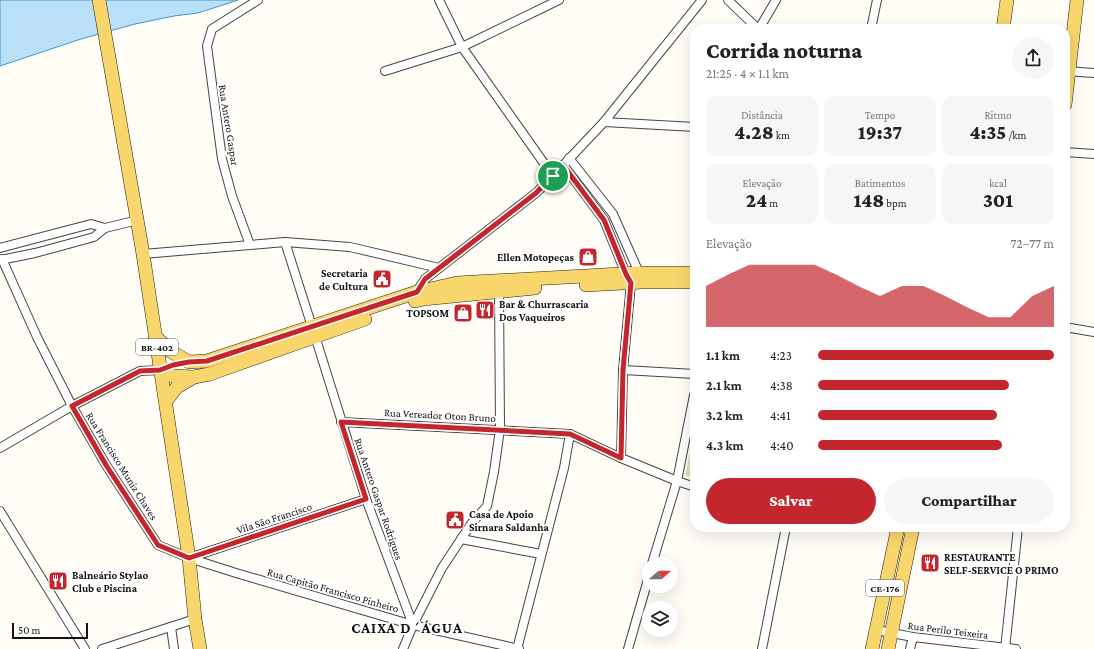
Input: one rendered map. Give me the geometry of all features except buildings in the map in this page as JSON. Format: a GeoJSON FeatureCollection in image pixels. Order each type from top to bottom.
{"type":"FeatureCollection","features":[{"type":"Feature","properties":{"kind":"main road","name":"BR-402"},"geometry":{"type":"LineString","coordinates":[[99,0],[138,220],[189,558],[195,619],[200,649]]}},
{"type":"Feature","properties":{"kind":"main road"},"geometry":{"type":"LineString","coordinates":[[1004,24],[1007,0]]}},
{"type":"Feature","properties":{"kind":"main road"},"geometry":{"type":"LineString","coordinates":[[1070,50],[1077,0]]}},
{"type":"Feature","properties":{"kind":"main road"},"geometry":{"type":"LineString","coordinates":[[413,297],[423,299],[520,288],[690,273]]}},
{"type":"Feature","properties":{"kind":"main road"},"geometry":{"type":"LineString","coordinates":[[160,370],[173,376],[194,377],[210,374],[314,332],[413,297],[458,283],[634,278],[690,282]]}},
{"type":"Feature","properties":{"kind":"main road"},"geometry":{"type":"LineString","coordinates":[[160,370],[173,365],[207,361],[314,332]]}},
{"type":"Feature","properties":{"kind":"main road"},"geometry":{"type":"LineString","coordinates":[[155,336],[170,351],[189,362]]}},
{"type":"Feature","properties":{"kind":"main road"},"geometry":{"type":"LineString","coordinates":[[166,401],[177,387],[194,377]]}},
{"type":"Feature","properties":{"kind":"main road","name":"CE-176"},"geometry":{"type":"LineString","coordinates":[[872,649],[897,532]]}},
{"type":"Feature","properties":{"kind":"main road","name":"CE-176"},"geometry":{"type":"LineString","coordinates":[[888,649],[912,532]]}},
{"type":"Feature","properties":{"kind":"street","name":"Rua Antero Gaspar"},"geometry":{"type":"LineString","coordinates":[[250,246],[232,196],[222,159],[207,46],[212,29],[258,0]]}},
{"type":"Feature","properties":{"kind":"street"},"geometry":{"type":"LineString","coordinates":[[439,0],[462,47],[553,176]]}},
{"type":"Feature","properties":{"kind":"street"},"geometry":{"type":"LineString","coordinates":[[385,70],[462,47],[559,0]]}},
{"type":"Feature","properties":{"kind":"street"},"geometry":{"type":"LineString","coordinates":[[413,297],[425,279],[536,193],[553,176],[604,122],[702,0]]}},
{"type":"Feature","properties":{"kind":"street"},"geometry":{"type":"LineString","coordinates":[[728,0],[754,24]]}},
{"type":"Feature","properties":{"kind":"street"},"geometry":{"type":"LineString","coordinates":[[762,24],[776,0]]}},
{"type":"Feature","properties":{"kind":"street"},"geometry":{"type":"LineString","coordinates":[[872,24],[877,0]]}},
{"type":"Feature","properties":{"kind":"street"},"geometry":{"type":"LineString","coordinates":[[1070,71],[1094,73]]}},
{"type":"Feature","properties":{"kind":"street"},"geometry":{"type":"LineString","coordinates":[[604,122],[690,127]]}},
{"type":"Feature","properties":{"kind":"street"},"geometry":{"type":"LineString","coordinates":[[1070,152],[1094,154]]}},
{"type":"Feature","properties":{"kind":"street"},"geometry":{"type":"LineString","coordinates":[[569,158],[613,214],[634,278],[623,370],[621,458]]}},
{"type":"Feature","properties":{"kind":"street"},"geometry":{"type":"LineString","coordinates":[[563,165],[604,220],[634,278]]}},
{"type":"Feature","properties":{"kind":"street"},"geometry":{"type":"LineString","coordinates":[[1,259],[35,253],[94,237],[105,228],[138,220]]}},
{"type":"Feature","properties":{"kind":"street"},"geometry":{"type":"LineString","coordinates":[[0,248],[91,224],[105,228]]}},
{"type":"Feature","properties":{"kind":"street"},"geometry":{"type":"LineString","coordinates":[[143,254],[284,242],[350,247],[439,268]]}},
{"type":"Feature","properties":{"kind":"street","name":"Rua Antero Gaspar Rodrigues"},"geometry":{"type":"LineString","coordinates":[[284,242],[314,332],[366,499],[413,625]]}},
{"type":"Feature","properties":{"kind":"street","name":"Rua Francisco Muniz Chaves"},"geometry":{"type":"LineString","coordinates":[[1,259],[37,337],[72,406],[106,465],[158,545],[189,558]]}},
{"type":"Feature","properties":{"kind":"street"},"geometry":{"type":"LineString","coordinates":[[403,649],[413,625],[442,568],[470,524],[487,506],[494,472],[500,429],[499,291]]}},
{"type":"Feature","properties":{"kind":"street"},"geometry":{"type":"LineString","coordinates":[[1070,328],[1094,332]]}},
{"type":"Feature","properties":{"kind":"street"},"geometry":{"type":"LineString","coordinates":[[0,448],[72,406],[140,371],[160,370]]}},
{"type":"Feature","properties":{"kind":"street"},"geometry":{"type":"LineString","coordinates":[[623,370],[690,374]]}},
{"type":"Feature","properties":{"kind":"street"},"geometry":{"type":"LineString","coordinates":[[654,557],[677,481],[690,415]]}},
{"type":"Feature","properties":{"kind":"street","name":"Rua Vereador Oton Bruno"},"geometry":{"type":"LineString","coordinates":[[341,422],[500,429],[570,434],[621,458],[690,485]]}},
{"type":"Feature","properties":{"kind":"street"},"geometry":{"type":"LineString","coordinates":[[517,649],[564,468],[570,434]]}},
{"type":"Feature","properties":{"kind":"street","name":"Vila São Francisco"},"geometry":{"type":"LineString","coordinates":[[189,558],[366,499]]}},
{"type":"Feature","properties":{"kind":"street"},"geometry":{"type":"LineString","coordinates":[[0,511],[85,649]]}},
{"type":"Feature","properties":{"kind":"street"},"geometry":{"type":"LineString","coordinates":[[762,649],[785,532]]}},
{"type":"Feature","properties":{"kind":"street"},"geometry":{"type":"LineString","coordinates":[[1006,648],[1018,532]]}},
{"type":"Feature","properties":{"kind":"street"},"geometry":{"type":"LineString","coordinates":[[461,539],[541,554]]}},
{"type":"Feature","properties":{"kind":"street","name":"Rua Capitão Francisco Pinheiro"},"geometry":{"type":"LineString","coordinates":[[189,558],[413,625],[517,649]]}},
{"type":"Feature","properties":{"kind":"street"},"geometry":{"type":"LineString","coordinates":[[628,649],[644,593]]}},
{"type":"Feature","properties":{"kind":"street"},"geometry":{"type":"LineString","coordinates":[[102,649],[195,619]]}},
{"type":"Feature","properties":{"kind":"street"},"geometry":{"type":"LineString","coordinates":[[171,627],[174,649]]}},
{"type":"Feature","properties":{"kind":"street","name":"Rua Perilo Teixeira"},"geometry":{"type":"LineString","coordinates":[[876,630],[913,637],[1016,649]]}},
{"type":"Feature","properties":{"kind":"street"},"geometry":{"type":"LineString","coordinates":[[910,649],[913,637]]}},
{"type":"Feature","properties":{"kind":"green space"},"geometry":{"type":"Polygon","coordinates":[[[690,452],[690,477],[685,475],[690,452]]]}},
{"type":"Feature","properties":{"kind":"water"},"geometry":{"type":"Polygon","coordinates":[[[0,0],[238,0],[198,13],[135,24],[81,39],[0,66],[0,0]]]}},
{"type":"Feature","properties":{"kind":"place","name":"Ellen Motopeças"},"geometry":{"type":"Point","coordinates":[588,257]}},
{"type":"Feature","properties":{"kind":"place","name":"Secretaria de Cultura"},"geometry":{"type":"Point","coordinates":[382,279]}},
{"type":"Feature","properties":{"kind":"place","name":"Bar & Churrascaria Dos Vaqueiros"},"geometry":{"type":"Point","coordinates":[485,310]}},
{"type":"Feature","properties":{"kind":"place","name":"TOPSOM"},"geometry":{"type":"Point","coordinates":[463,313]}},
{"type":"Feature","properties":{"kind":"place","name":"Casa de Apoio Sirnara Saldanha"},"geometry":{"type":"Point","coordinates":[455,520]}},
{"type":"Feature","properties":{"kind":"place","name":"RESTAURANTE SELF-SERVICE O PRIMO"},"geometry":{"type":"Point","coordinates":[930,563]}},
{"type":"Feature","properties":{"kind":"place","name":"Balneário Stylao Club e Piscina"},"geometry":{"type":"Point","coordinates":[58,581]}},
{"type":"Feature","properties":{"kind":"district","name":"CAIXA D´ÁGUA"},"geometry":{"type":"Point","coordinates":[407,628]}},
{"type":"Feature","properties":{"kind":"route"},"geometry":{"type":"LineString","coordinates":[[563,165],[604,220],[631,283],[623,370],[621,458],[570,434],[500,429],[341,422],[366,499],[189,558],[158,545],[106,465],[72,406],[140,371],[160,370],[173,365],[207,361],[417,292],[425,279],[536,193],[553,176],[563,165]]}}]}
